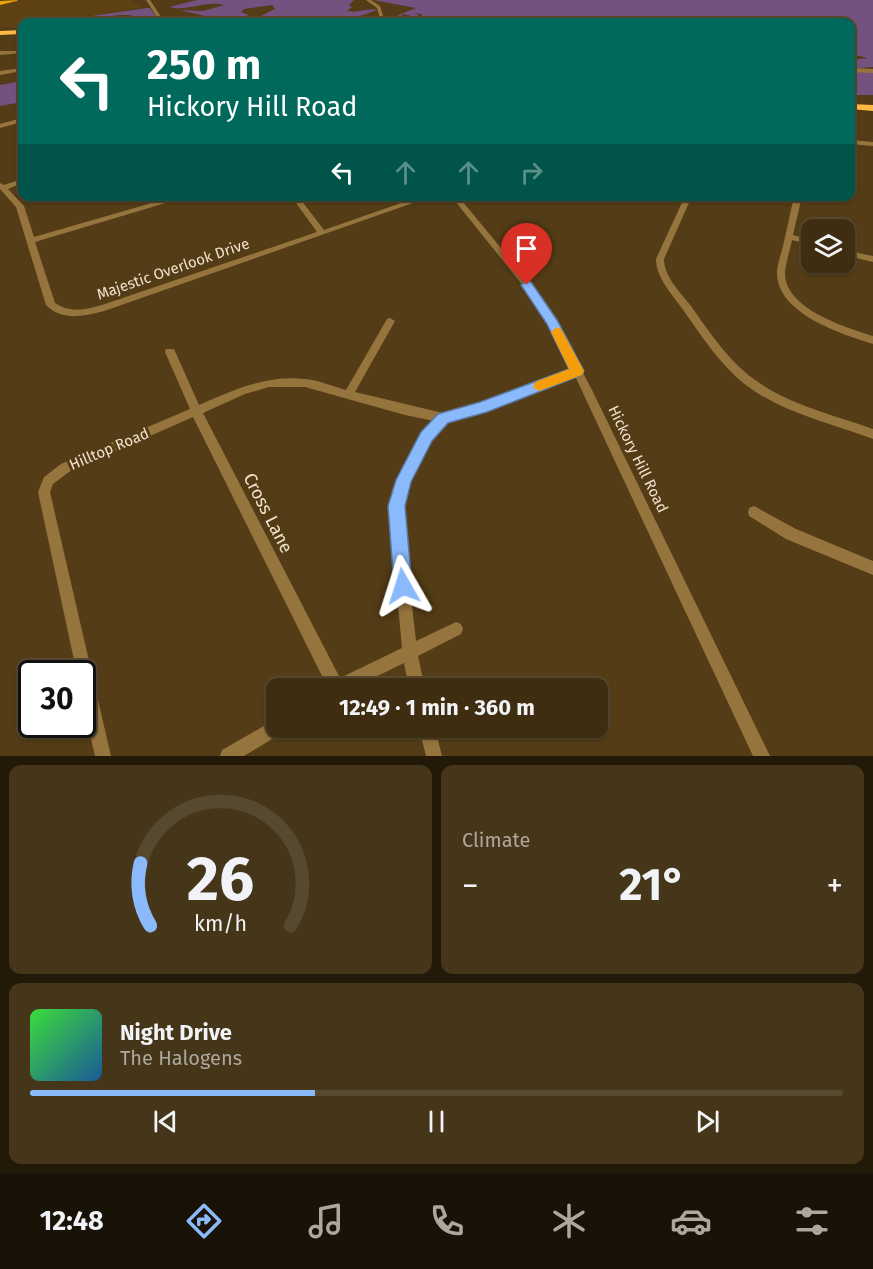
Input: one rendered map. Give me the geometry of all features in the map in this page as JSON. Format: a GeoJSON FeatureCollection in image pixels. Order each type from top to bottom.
{"type":"FeatureCollection","features":[{"type":"Feature","properties":{"kind":"highway"},"geometry":{"type":"LineString","coordinates":[[0,33],[18,32]]}},
{"type":"Feature","properties":{"kind":"highway"},"geometry":{"type":"LineString","coordinates":[[0,38],[18,37]]}},
{"type":"Feature","properties":{"kind":"highway"},"geometry":{"type":"LineString","coordinates":[[855,98],[873,100]]}},
{"type":"Feature","properties":{"kind":"highway"},"geometry":{"type":"LineString","coordinates":[[855,106],[873,108]]}},
{"type":"Feature","properties":{"kind":"main road"},"geometry":{"type":"LineString","coordinates":[[0,3],[15,0]]}},
{"type":"Feature","properties":{"kind":"street"},"geometry":{"type":"LineString","coordinates":[[148,0],[160,18]]}},
{"type":"Feature","properties":{"kind":"street"},"geometry":{"type":"LineString","coordinates":[[368,0],[379,6],[382,18]]}},
{"type":"Feature","properties":{"kind":"street"},"geometry":{"type":"LineString","coordinates":[[0,53],[18,52]]}},
{"type":"Feature","properties":{"kind":"street"},"geometry":{"type":"LineString","coordinates":[[855,70],[873,71]]}},
{"type":"Feature","properties":{"kind":"street"},"geometry":{"type":"LineString","coordinates":[[0,73],[18,71]]}},
{"type":"Feature","properties":{"kind":"street"},"geometry":{"type":"LineString","coordinates":[[0,126],[18,121]]}},
{"type":"Feature","properties":{"kind":"street"},"geometry":{"type":"LineString","coordinates":[[855,142],[873,144]]}},
{"type":"Feature","properties":{"kind":"street"},"geometry":{"type":"LineString","coordinates":[[2,187],[18,182]]}},
{"type":"Feature","properties":{"kind":"street","name":"Majestic Overlook Drive"},"geometry":{"type":"LineString","coordinates":[[2,187],[20,206],[51,305],[61,312],[75,313],[104,308],[415,201]]}},
{"type":"Feature","properties":{"kind":"street"},"geometry":{"type":"LineString","coordinates":[[30,241],[169,201]]}},
{"type":"Feature","properties":{"kind":"street"},"geometry":{"type":"LineString","coordinates":[[298,201],[322,233]]}},
{"type":"Feature","properties":{"kind":"street","name":"Hickory Hill Road"},"geometry":{"type":"LineString","coordinates":[[458,201],[535,296],[577,371],[762,756]]}},
{"type":"Feature","properties":{"kind":"street"},"geometry":{"type":"LineString","coordinates":[[687,201],[662,252],[660,266],[666,279],[730,363],[752,383],[774,396],[873,434]]}},
{"type":"Feature","properties":{"kind":"street"},"geometry":{"type":"LineString","coordinates":[[797,201],[781,279],[793,299],[825,322],[873,340]]}},
{"type":"Feature","properties":{"kind":"street"},"geometry":{"type":"LineString","coordinates":[[788,236],[801,240]]}},
{"type":"Feature","properties":{"kind":"street"},"geometry":{"type":"LineString","coordinates":[[855,255],[873,259]]}},
{"type":"Feature","properties":{"kind":"street"},"geometry":{"type":"LineString","coordinates":[[348,395],[390,321]]}},
{"type":"Feature","properties":{"kind":"street","name":"Cross Lane"},"geometry":{"type":"LineString","coordinates":[[170,352],[196,411],[331,678]]}},
{"type":"Feature","properties":{"kind":"street"},"geometry":{"type":"LineString","coordinates":[[415,678],[410,653],[396,506],[404,480],[418,450],[443,418],[482,407],[577,371]]}},
{"type":"Feature","properties":{"kind":"street","name":"Hilltop Road"},"geometry":{"type":"LineString","coordinates":[[103,756],[46,503],[45,487],[48,481],[65,468],[242,391],[277,382],[305,383],[443,418]]}},
{"type":"Feature","properties":{"kind":"street"},"geometry":{"type":"LineString","coordinates":[[754,512],[791,534],[873,568]]}},
{"type":"Feature","properties":{"kind":"street"},"geometry":{"type":"LineString","coordinates":[[357,678],[456,629]]}},
{"type":"Feature","properties":{"kind":"street"},"geometry":{"type":"LineString","coordinates":[[228,756],[266,733]]}},
{"type":"Feature","properties":{"kind":"street"},"geometry":{"type":"LineString","coordinates":[[430,738],[434,756]]}},
{"type":"Feature","properties":{"kind":"shaded area"},"geometry":{"type":"Polygon","coordinates":[[[22,0],[130,0],[143,7],[77,18],[18,18],[18,27],[0,27],[0,4],[22,0]]]}},
{"type":"Feature","properties":{"kind":"shaded area"},"geometry":{"type":"Polygon","coordinates":[[[197,0],[354,0],[349,5],[352,7],[347,11],[377,10],[360,16],[378,18],[252,18],[275,9],[272,5],[244,9],[241,12],[249,15],[240,18],[213,18],[180,10],[203,11],[224,5],[169,7],[197,0]]]}},
{"type":"Feature","properties":{"kind":"shaded area"},"geometry":{"type":"Polygon","coordinates":[[[373,0],[873,0],[873,67],[855,69],[855,60],[868,58],[855,55],[855,18],[421,18],[422,14],[414,13],[419,15],[415,17],[404,14],[399,18],[392,18],[416,8],[373,0]]]}},
{"type":"Feature","properties":{"kind":"shaded area"},"geometry":{"type":"Polygon","coordinates":[[[150,8],[157,18],[117,15],[77,18],[150,8]]]}},
{"type":"Feature","properties":{"kind":"shaded area"},"geometry":{"type":"Polygon","coordinates":[[[855,71],[873,72],[873,95],[855,95],[855,71]]]}},
{"type":"Feature","properties":{"kind":"shaded area"},"geometry":{"type":"Polygon","coordinates":[[[18,82],[18,103],[0,106],[0,85],[18,82]]]}},
{"type":"Feature","properties":{"kind":"slow traffic"},"geometry":{"type":"LineString","coordinates":[[539,386],[577,371],[557,332]]}},
{"type":"Feature","properties":{"kind":"route"},"geometry":{"type":"LineString","coordinates":[[403,586],[396,506],[404,480],[418,450],[427,437],[443,418],[482,407],[577,371],[552,323],[527,285]]}}]}
